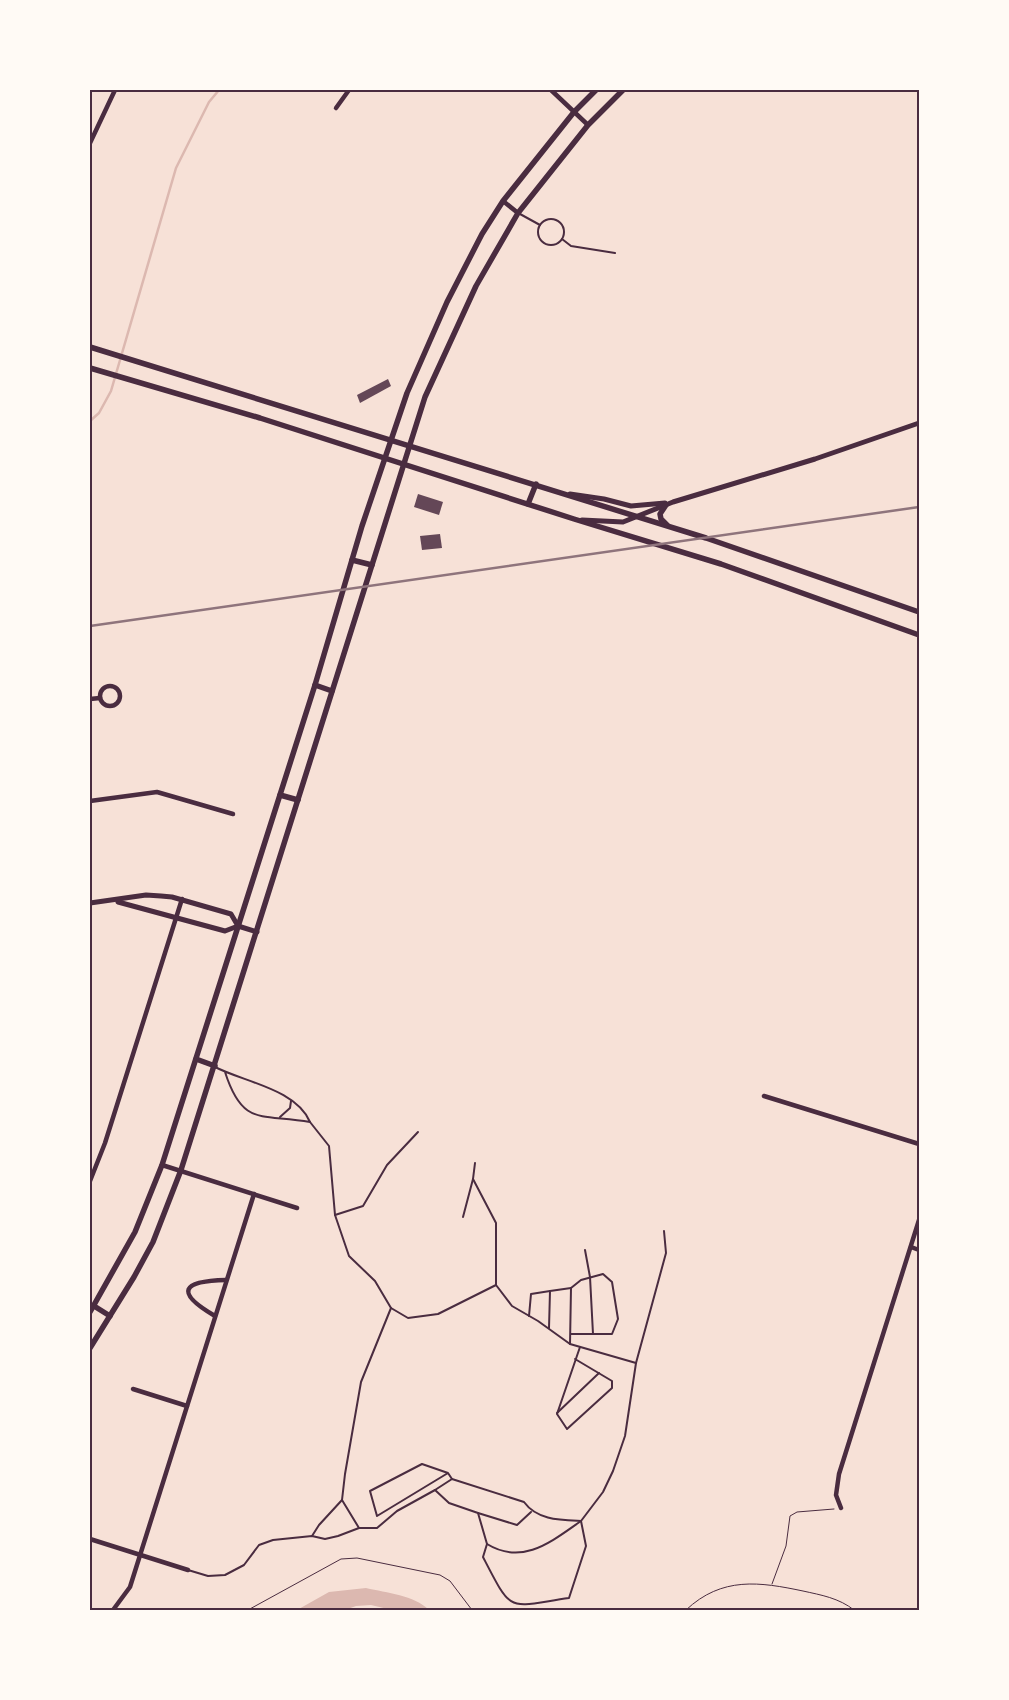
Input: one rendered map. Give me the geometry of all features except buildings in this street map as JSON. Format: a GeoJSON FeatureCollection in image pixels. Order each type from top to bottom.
{"type":"FeatureCollection","features":[{"type":"Feature","properties":{"kind":"main road"},"geometry":{"type":"LineString","coordinates":[[90,1312],[134,1232],[162,1165],[315,685],[384,457],[413,377],[479,239],[503,201],[574,112],[596,90]]}},
{"type":"Feature","properties":{"kind":"main road"},"geometry":{"type":"LineString","coordinates":[[90,1348],[153,1242],[181,1170],[425,397],[476,286],[518,213],[588,125],[623,90]]}},
{"type":"Feature","properties":{"kind":"main road"},"geometry":{"type":"LineString","coordinates":[[90,347],[668,526],[919,612]]}},
{"type":"Feature","properties":{"kind":"main road"},"geometry":{"type":"LineString","coordinates":[[93,368],[384,457],[574,519],[721,564],[919,635]]}},
{"type":"Feature","properties":{"kind":"main road"},"geometry":{"type":"LineString","coordinates":[[528,504],[536,484]]}},
{"type":"Feature","properties":{"kind":"main road"},"geometry":{"type":"LineString","coordinates":[[666,505],[660,514],[660,519],[668,526]]}},
{"type":"Feature","properties":{"kind":"main road"},"geometry":{"type":"LineString","coordinates":[[352,560],[372,565]]}},
{"type":"Feature","properties":{"kind":"main road"},"geometry":{"type":"LineString","coordinates":[[315,685],[332,691]]}},
{"type":"Feature","properties":{"kind":"main road"},"geometry":{"type":"LineString","coordinates":[[280,794],[298,800]]}},
{"type":"Feature","properties":{"kind":"main road"},"geometry":{"type":"LineString","coordinates":[[196,1059],[215,1066]]}},
{"type":"Feature","properties":{"kind":"main road"},"geometry":{"type":"LineString","coordinates":[[94,1306],[110,1316]]}},
{"type":"Feature","properties":{"kind":"street"},"geometry":{"type":"LineString","coordinates":[[90,143],[115,90]]}},
{"type":"Feature","properties":{"kind":"street"},"geometry":{"type":"LineString","coordinates":[[336,108],[348,90]]}},
{"type":"Feature","properties":{"kind":"street"},"geometry":{"type":"LineString","coordinates":[[551,90],[588,125]]}},
{"type":"Feature","properties":{"kind":"street"},"geometry":{"type":"LineString","coordinates":[[503,201],[518,213]]}},
{"type":"Feature","properties":{"kind":"street"},"geometry":{"type":"LineString","coordinates":[[574,519],[623,522],[673,502],[815,459],[919,422]]}},
{"type":"Feature","properties":{"kind":"street"},"geometry":{"type":"LineString","coordinates":[[564,493],[604,499],[631,506],[673,502]]}},
{"type":"Feature","properties":{"kind":"street"},"geometry":{"type":"LineString","coordinates":[[108,686],[116,688],[120,695],[118,702],[111,706],[104,704],[100,698],[102,690],[108,686]]}},
{"type":"Feature","properties":{"kind":"street"},"geometry":{"type":"LineString","coordinates":[[90,699],[100,698]]}},
{"type":"Feature","properties":{"kind":"street"},"geometry":{"type":"LineString","coordinates":[[90,801],[157,792],[233,814]]}},
{"type":"Feature","properties":{"kind":"street"},"geometry":{"type":"LineString","coordinates":[[90,904],[146,895],[182,900],[231,914],[238,926]]}},
{"type":"Feature","properties":{"kind":"street"},"geometry":{"type":"LineString","coordinates":[[90,1181],[182,900]]}},
{"type":"Feature","properties":{"kind":"street"},"geometry":{"type":"LineString","coordinates":[[115,901],[225,931],[238,926],[257,932]]}},
{"type":"Feature","properties":{"kind":"street"},"geometry":{"type":"LineString","coordinates":[[764,1096],[919,1144]]}},
{"type":"Feature","properties":{"kind":"street"},"geometry":{"type":"LineString","coordinates":[[162,1165],[298,1208]]}},
{"type":"Feature","properties":{"kind":"street"},"geometry":{"type":"LineString","coordinates":[[113,1610],[130,1587],[254,1194]]}},
{"type":"Feature","properties":{"kind":"street"},"geometry":{"type":"LineString","coordinates":[[841,1508],[836,1495],[839,1474],[919,1220]]}},
{"type":"Feature","properties":{"kind":"street"},"geometry":{"type":"LineString","coordinates":[[911,1247],[919,1250]]}},
{"type":"Feature","properties":{"kind":"street"},"geometry":{"type":"LineString","coordinates":[[215,1316],[191,1300],[188,1290],[191,1285],[198,1283],[226,1280]]}},
{"type":"Feature","properties":{"kind":"street"},"geometry":{"type":"LineString","coordinates":[[133,1389],[187,1406]]}},
{"type":"Feature","properties":{"kind":"street"},"geometry":{"type":"LineString","coordinates":[[90,1539],[188,1570]]}},
{"type":"Feature","properties":{"kind":"lane"},"geometry":{"type":"LineString","coordinates":[[518,213],[540,225]]}},
{"type":"Feature","properties":{"kind":"lane"},"geometry":{"type":"LineString","coordinates":[[545,220],[556,220],[564,228],[562,239],[553,246],[542,243],[538,233],[540,225],[545,220]]}},
{"type":"Feature","properties":{"kind":"lane"},"geometry":{"type":"LineString","coordinates":[[562,239],[571,246],[615,253]]}},
{"type":"Feature","properties":{"kind":"lane"},"geometry":{"type":"LineString","coordinates":[[215,1066],[225,1072],[263,1085],[304,1109],[310,1122],[328,1146],[335,1215],[349,1256],[375,1280],[391,1308],[408,1318],[438,1314],[496,1285]]}},
{"type":"Feature","properties":{"kind":"lane"},"geometry":{"type":"LineString","coordinates":[[225,1072],[232,1094],[247,1111],[263,1117],[280,1117],[310,1122]]}},
{"type":"Feature","properties":{"kind":"lane"},"geometry":{"type":"LineString","coordinates":[[280,1117],[290,1108],[291,1100]]}},
{"type":"Feature","properties":{"kind":"lane"},"geometry":{"type":"LineString","coordinates":[[335,1215],[363,1206],[387,1165],[418,1132]]}},
{"type":"Feature","properties":{"kind":"lane"},"geometry":{"type":"LineString","coordinates":[[463,1218],[474,1179],[474,1163]]}},
{"type":"Feature","properties":{"kind":"lane"},"geometry":{"type":"LineString","coordinates":[[474,1179],[496,1222],[496,1285],[512,1306],[570,1344],[636,1362]]}},
{"type":"Feature","properties":{"kind":"lane"},"geometry":{"type":"LineString","coordinates":[[487,1544],[499,1552],[513,1553],[546,1546],[581,1521],[603,1492],[613,1471],[625,1436],[636,1362],[666,1253],[664,1231]]}},
{"type":"Feature","properties":{"kind":"lane"},"geometry":{"type":"LineString","coordinates":[[585,1250],[590,1277],[593,1334]]}},
{"type":"Feature","properties":{"kind":"lane"},"geometry":{"type":"LineString","coordinates":[[529,1316],[531,1294],[571,1288],[581,1280],[603,1274],[612,1282],[618,1319],[612,1334],[570,1334]]}},
{"type":"Feature","properties":{"kind":"lane"},"geometry":{"type":"LineString","coordinates":[[570,1344],[571,1288]]}},
{"type":"Feature","properties":{"kind":"lane"},"geometry":{"type":"LineString","coordinates":[[549,1329],[550,1291]]}},
{"type":"Feature","properties":{"kind":"lane"},"geometry":{"type":"LineString","coordinates":[[312,1536],[319,1524],[342,1500],[361,1382],[391,1308]]}},
{"type":"Feature","properties":{"kind":"lane"},"geometry":{"type":"LineString","coordinates":[[557,1414],[580,1347]]}},
{"type":"Feature","properties":{"kind":"lane"},"geometry":{"type":"LineString","coordinates":[[557,1414],[567,1429],[612,1388],[612,1381],[576,1359]]}},
{"type":"Feature","properties":{"kind":"lane"},"geometry":{"type":"LineString","coordinates":[[557,1414],[599,1374]]}},
{"type":"Feature","properties":{"kind":"lane"},"geometry":{"type":"LineString","coordinates":[[448,1473],[377,1516],[370,1491],[422,1464],[448,1473],[452,1479],[524,1502],[531,1512],[553,1519],[581,1521]]}},
{"type":"Feature","properties":{"kind":"lane"},"geometry":{"type":"LineString","coordinates":[[188,1570],[208,1576],[225,1575],[244,1565],[259,1545],[273,1540],[312,1536],[332,1538],[359,1528],[377,1528],[397,1511],[452,1479]]}},
{"type":"Feature","properties":{"kind":"lane"},"geometry":{"type":"LineString","coordinates":[[435,1490],[449,1503],[517,1525],[531,1512]]}},
{"type":"Feature","properties":{"kind":"lane"},"geometry":{"type":"LineString","coordinates":[[342,1500],[359,1528]]}},
{"type":"Feature","properties":{"kind":"lane"},"geometry":{"type":"LineString","coordinates":[[478,1513],[487,1544],[483,1557],[502,1592],[514,1604],[530,1605],[569,1598],[586,1546],[581,1521]]}},
{"type":"Feature","properties":{"kind":"path"},"geometry":{"type":"LineString","coordinates":[[772,1585],[786,1546],[790,1516],[803,1511],[841,1508]]}},
{"type":"Feature","properties":{"kind":"path"},"geometry":{"type":"LineString","coordinates":[[248,1610],[341,1559],[357,1558],[440,1576],[450,1581],[472,1610]]}},
{"type":"Feature","properties":{"kind":"path"},"geometry":{"type":"LineString","coordinates":[[686,1610],[709,1594],[725,1587],[754,1583],[772,1585],[837,1600],[854,1610]]}},
{"type":"Feature","properties":{"kind":"shaded area"},"geometry":{"type":"Polygon","coordinates":[[[366,1588],[408,1598],[429,1610],[392,1610],[371,1605],[356,1606],[345,1610],[297,1610],[329,1592],[366,1588]]]}},
{"type":"Feature","properties":{"kind":"waterway"},"geometry":{"type":"LineString","coordinates":[[90,421],[99,413],[111,391],[176,168],[209,102],[219,90]]}},
{"type":"Feature","properties":{"kind":"railway"},"geometry":{"type":"LineString","coordinates":[[90,626],[919,507]]}}]}
